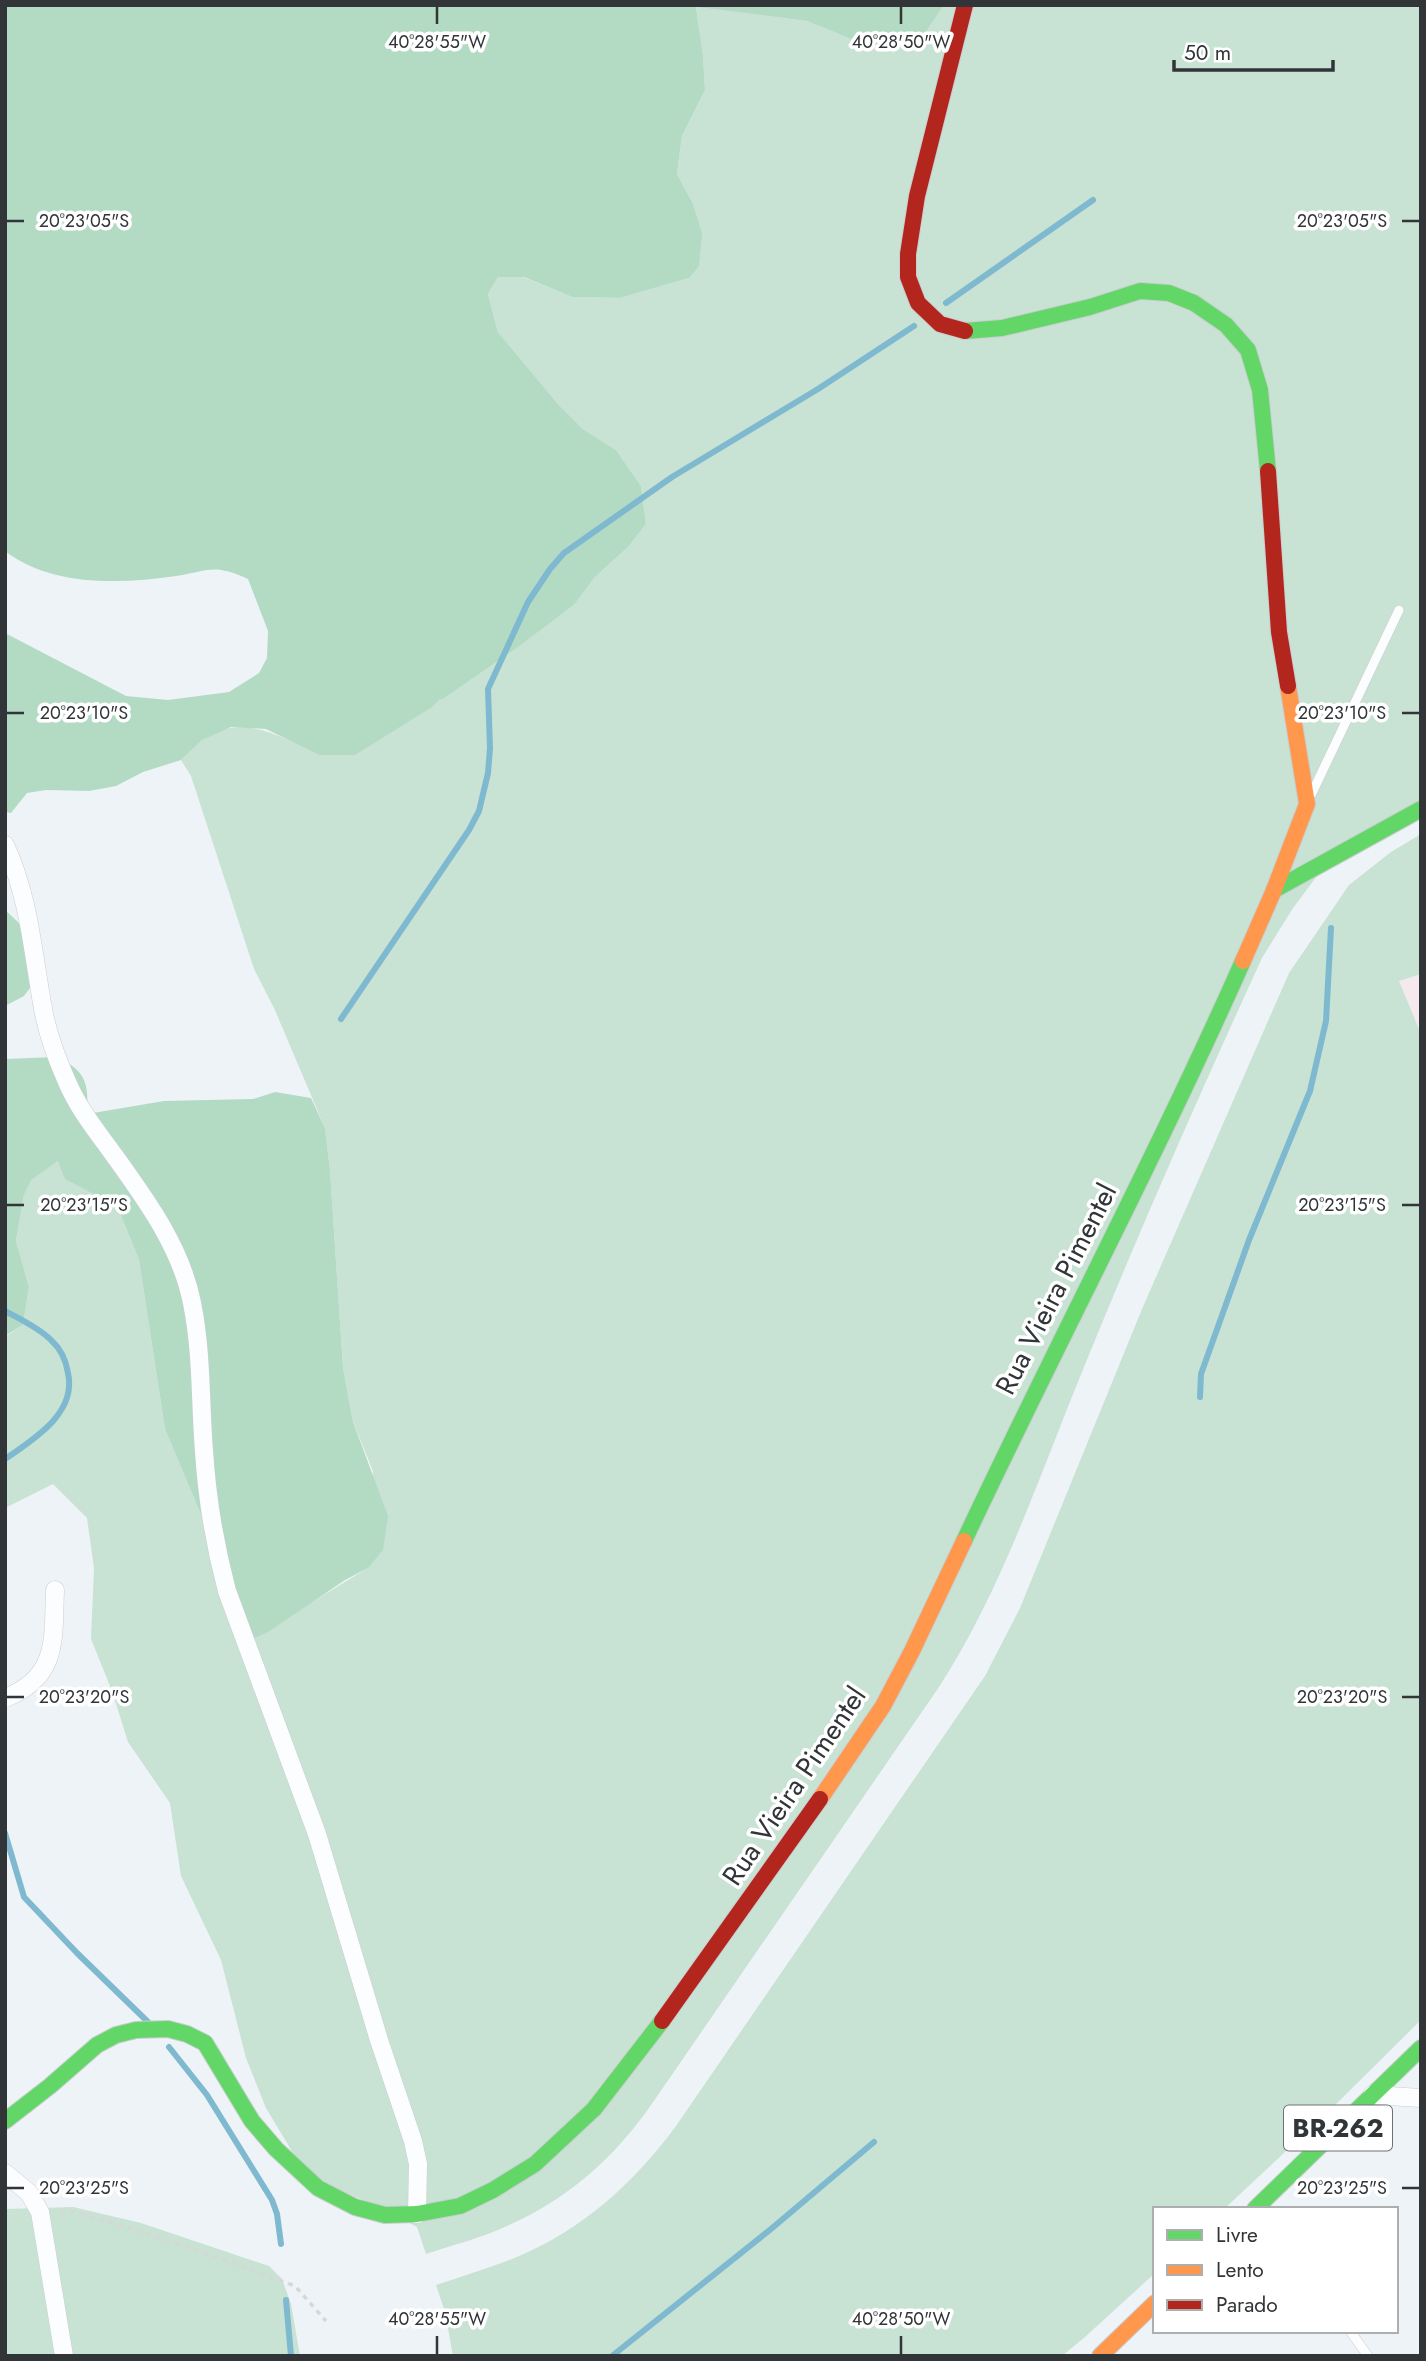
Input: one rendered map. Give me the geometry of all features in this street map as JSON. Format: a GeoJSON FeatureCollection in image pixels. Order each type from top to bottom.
{"type":"FeatureCollection","features":[{"type":"Feature","properties":{"kind":"main road"},"geometry":{"type":"LineString","coordinates":[[965,5],[917,196],[908,254],[908,276],[918,303],[940,324],[970,332],[1002,328],[1090,307],[1140,291],[1170,293],[1194,303],[1226,325],[1248,350],[1260,390],[1279,632],[1307,804]]}},
{"type":"Feature","properties":{"kind":"main road","name":"Rua Vieira Pimentel"},"geometry":{"type":"LineString","coordinates":[[5,2121],[97,2045],[116,2035],[136,2030],[168,2029],[205,2043],[252,2121],[317,2188],[355,2207],[385,2214],[417,2214],[460,2206],[494,2190],[535,2164],[594,2109],[647,2042],[831,1784],[883,1706],[912,1651],[1033,1394],[1164,1133],[1274,890],[1307,804]]}},
{"type":"Feature","properties":{"kind":"main road"},"geometry":{"type":"LineString","coordinates":[[1274,890],[1421,809]]}},
{"type":"Feature","properties":{"kind":"main road","name":"BR-262"},"geometry":{"type":"LineString","coordinates":[[1257,2207],[1421,2048]]}},
{"type":"Feature","properties":{"kind":"main road"},"geometry":{"type":"LineString","coordinates":[[1100,2356],[1153,2305]]}},
{"type":"Feature","properties":{"kind":"street"},"geometry":{"type":"LineString","coordinates":[[5,845],[17,870],[44,1014],[68,1086],[85,1116],[165,1231],[184,1269],[193,1304],[201,1377],[204,1451],[220,1567],[317,1834],[379,2040],[413,2141],[418,2164],[417,2214]]}},
{"type":"Feature","properties":{"kind":"street"},"geometry":{"type":"LineString","coordinates":[[5,1698],[32,1685],[48,1660],[53,1644],[55,1590]]}},
{"type":"Feature","properties":{"kind":"street"},"geometry":{"type":"LineString","coordinates":[[1372,2095],[1421,2098]]}},
{"type":"Feature","properties":{"kind":"street"},"geometry":{"type":"LineString","coordinates":[[5,2173],[29,2193],[40,2212],[64,2356]]}},
{"type":"Feature","properties":{"kind":"lane"},"geometry":{"type":"LineString","coordinates":[[1307,804],[1399,610]]}},
{"type":"Feature","properties":{"kind":"lane"},"geometry":{"type":"LineString","coordinates":[[1351,2333],[1368,2356]]}},
{"type":"Feature","properties":{"kind":"path"},"geometry":{"type":"LineString","coordinates":[[40,2212],[73,2211],[192,2248],[295,2286],[326,2321]]}},
{"type":"Feature","properties":{"kind":"shaded area"},"geometry":{"type":"Polygon","coordinates":[[[1421,974],[1421,1034],[1399,981],[1421,974]]]}},
{"type":"Feature","properties":{"kind":"green space"},"geometry":{"type":"Polygon","coordinates":[[[5,5],[944,5],[918,44],[868,46],[807,21],[696,7],[705,90],[682,136],[677,174],[692,202],[702,233],[699,266],[689,278],[620,298],[572,297],[524,277],[498,277],[488,294],[498,332],[558,404],[583,429],[616,450],[641,486],[646,524],[628,547],[595,577],[574,605],[432,707],[355,755],[319,755],[266,729],[231,727],[202,740],[181,760],[143,772],[116,786],[89,791],[46,790],[27,793],[11,813],[5,812],[5,633],[126,696],[168,700],[229,692],[259,673],[267,658],[268,631],[248,579],[227,571],[211,570],[132,581],[87,580],[44,571],[5,551],[5,5]]]}},
{"type":"Feature","properties":{"kind":"green space"},"geometry":{"type":"Polygon","coordinates":[[[944,5],[1421,5],[1421,804],[1326,864],[1293,908],[1262,958],[1127,1264],[1000,1573],[960,1652],[937,1690],[649,2108],[620,2145],[586,2177],[529,2216],[487,2234],[426,2254],[417,2227],[380,2207],[328,2185],[296,2158],[266,2108],[246,2058],[221,1960],[181,1876],[170,1803],[128,1742],[112,1691],[91,1639],[94,1568],[87,1518],[53,1484],[5,1508],[5,1337],[23,1325],[29,1287],[16,1241],[24,1195],[30,1180],[58,1161],[101,1199],[117,1206],[139,1260],[165,1429],[215,1548],[312,1602],[368,1568],[373,1471],[353,1422],[343,1368],[325,1128],[274,1008],[254,969],[191,776],[181,760],[201,741],[216,732],[246,727],[276,735],[319,755],[443,699],[574,605],[595,577],[628,547],[646,524],[641,486],[616,450],[583,429],[558,404],[498,332],[488,294],[498,277],[523,277],[572,297],[620,298],[689,278],[692,202],[677,174],[682,136],[705,90],[696,7],[807,21],[868,46],[918,44],[944,5]]]}},
{"type":"Feature","properties":{"kind":"green space"},"geometry":{"type":"Polygon","coordinates":[[[1421,834],[1421,974],[1399,981],[1421,1034],[1421,2020],[1226,2207],[1153,2207],[1153,2275],[1062,2356],[453,2356],[445,2312],[436,2285],[517,2257],[564,2233],[606,2202],[643,2167],[676,2126],[985,1676],[1020,1608],[1142,1309],[1289,973],[1349,885],[1391,852],[1421,834]]]}},
{"type":"Feature","properties":{"kind":"green space"},"geometry":{"type":"Polygon","coordinates":[[[5,910],[32,941],[35,981],[24,996],[5,1006],[5,910]]]}},
{"type":"Feature","properties":{"kind":"green space"},"geometry":{"type":"Polygon","coordinates":[[[55,1057],[73,1067],[83,1079],[87,1094],[87,1114],[164,1101],[253,1099],[275,1092],[311,1098],[325,1128],[343,1368],[353,1422],[388,1516],[383,1550],[368,1568],[345,1580],[268,1632],[245,1642],[215,1548],[165,1429],[139,1260],[117,1206],[65,1179],[58,1161],[31,1180],[24,1195],[16,1241],[29,1287],[23,1325],[5,1336],[5,1059],[55,1057]]]}},
{"type":"Feature","properties":{"kind":"green space"},"geometry":{"type":"Polygon","coordinates":[[[73,2207],[141,2223],[269,2266],[282,2279],[291,2304],[300,2356],[5,2356],[5,2209],[73,2207]]]}},
{"type":"Feature","properties":{"kind":"waterway"},"geometry":{"type":"LineString","coordinates":[[946,303],[1093,200]]}},
{"type":"Feature","properties":{"kind":"waterway"},"geometry":{"type":"LineString","coordinates":[[341,1019],[469,830],[479,811],[488,773],[490,748],[488,689],[528,602],[550,569],[564,553],[672,477],[818,389],[914,326]]}},
{"type":"Feature","properties":{"kind":"waterway"},"geometry":{"type":"LineString","coordinates":[[1200,1397],[1201,1374],[1249,1240],[1310,1091],[1326,1021],[1331,928]]}},
{"type":"Feature","properties":{"kind":"waterway"},"geometry":{"type":"LineString","coordinates":[[5,1311],[41,1332],[58,1347],[66,1364],[69,1387],[60,1413],[51,1424],[5,1459]]}},
{"type":"Feature","properties":{"kind":"waterway"},"geometry":{"type":"LineString","coordinates":[[5,1833],[24,1897],[148,2022]]}},
{"type":"Feature","properties":{"kind":"waterway"},"geometry":{"type":"LineString","coordinates":[[169,2047],[207,2095],[272,2200],[281,2244]]}},
{"type":"Feature","properties":{"kind":"waterway"},"geometry":{"type":"LineString","coordinates":[[612,2356],[771,2229],[874,2142]]}},
{"type":"Feature","properties":{"kind":"waterway"},"geometry":{"type":"LineString","coordinates":[[286,2300],[291,2356]]}},
{"type":"Feature","properties":{"kind":"traffic: fast"},"geometry":{"type":"LineString","coordinates":[[965,331],[1002,328],[1090,307],[1140,291],[1169,293],[1194,303],[1226,325],[1248,350],[1260,390],[1268,471]]}},
{"type":"Feature","properties":{"kind":"traffic: fast"},"geometry":{"type":"LineString","coordinates":[[1274,890],[1421,809]]}},
{"type":"Feature","properties":{"kind":"traffic: fast"},"geometry":{"type":"LineString","coordinates":[[964,1541],[1176,1107],[1243,961]]}},
{"type":"Feature","properties":{"kind":"traffic: fast"},"geometry":{"type":"LineString","coordinates":[[5,2121],[97,2045],[116,2035],[136,2030],[168,2029],[205,2043],[252,2121],[276,2149],[318,2188],[355,2207],[385,2215],[417,2214],[460,2206],[493,2190],[535,2164],[594,2109],[662,2021]]}},
{"type":"Feature","properties":{"kind":"traffic: fast"},"geometry":{"type":"LineString","coordinates":[[1257,2207],[1421,2048]]}},
{"type":"Feature","properties":{"kind":"traffic: slow"},"geometry":{"type":"LineString","coordinates":[[1243,961],[1307,804],[1288,686]]}},
{"type":"Feature","properties":{"kind":"traffic: slow"},"geometry":{"type":"LineString","coordinates":[[820,1799],[883,1706],[964,1541]]}},
{"type":"Feature","properties":{"kind":"traffic: slow"},"geometry":{"type":"LineString","coordinates":[[1100,2356],[1153,2305]]}},
{"type":"Feature","properties":{"kind":"traffic: jam"},"geometry":{"type":"LineString","coordinates":[[965,5],[917,196],[908,254],[908,277],[918,303],[940,324],[965,331]]}},
{"type":"Feature","properties":{"kind":"traffic: jam"},"geometry":{"type":"LineString","coordinates":[[1268,471],[1279,632],[1288,686]]}},
{"type":"Feature","properties":{"kind":"traffic: jam"},"geometry":{"type":"LineString","coordinates":[[662,2021],[820,1799]]}}]}
